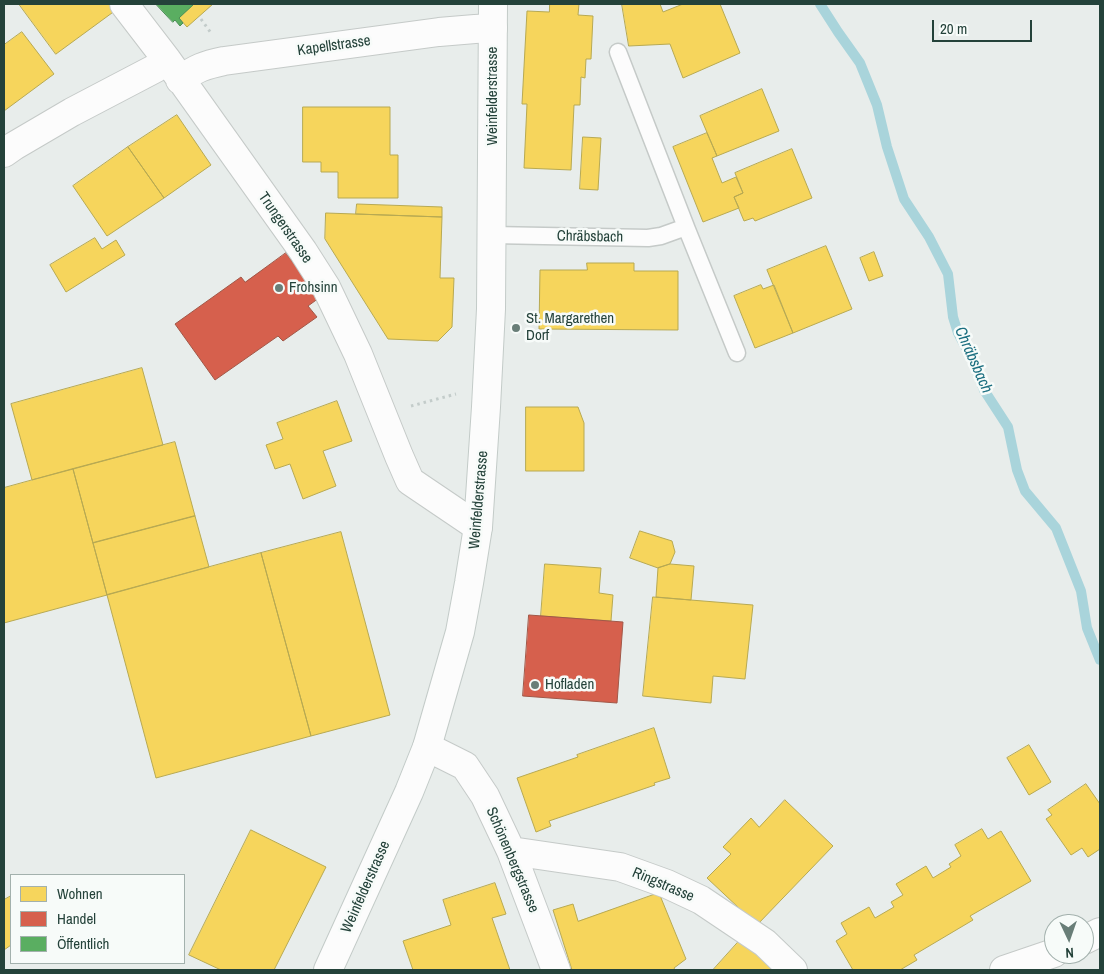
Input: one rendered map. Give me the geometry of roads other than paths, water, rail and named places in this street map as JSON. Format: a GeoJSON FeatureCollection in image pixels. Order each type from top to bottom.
{"type":"FeatureCollection","features":[{"type":"Feature","properties":{"kind":"street","name":"Trungerstrasse"},"geometry":{"type":"LineString","coordinates":[[124,4],[303,251],[326,287],[358,354],[398,456],[410,481],[478,527]]}},
{"type":"Feature","properties":{"kind":"street","name":"Kapellstrasse"},"geometry":{"type":"LineString","coordinates":[[4,153],[72,112],[156,68],[192,71],[224,61],[439,32],[475,29],[493,16]]}},
{"type":"Feature","properties":{"kind":"street","name":"Weinfelderstrasse"},"geometry":{"type":"LineString","coordinates":[[328,970],[409,792],[427,747],[460,632],[478,527],[486,407],[491,309],[493,16]]}},
{"type":"Feature","properties":{"kind":"street","name":"Schönenbergstrasse"},"geometry":{"type":"LineString","coordinates":[[427,747],[465,766],[485,796],[511,851],[556,970]]}},
{"type":"Feature","properties":{"kind":"street","name":"Ringstrasse"},"geometry":{"type":"LineString","coordinates":[[511,851],[620,867],[667,884],[701,900],[765,943],[793,970]]}},
{"type":"Feature","properties":{"kind":"street"},"geometry":{"type":"LineString","coordinates":[[1004,970],[1044,956]]}},
{"type":"Feature","properties":{"kind":"lane"},"geometry":{"type":"LineString","coordinates":[[618,52],[737,353]]}},
{"type":"Feature","properties":{"kind":"lane","name":"Chräbsbach"},"geometry":{"type":"LineString","coordinates":[[492,235],[648,238],[661,236],[686,227]]}},
{"type":"Feature","properties":{"kind":"waterway","name":"Chräbsbach"},"geometry":{"type":"LineString","coordinates":[[820,4],[860,63],[877,105],[887,147],[904,199],[929,237],[948,274],[953,317],[958,333],[973,361],[984,390],[1008,427],[1017,470],[1025,491],[1056,528],[1081,591],[1087,628],[1100,660]]}},
{"type":"Feature","properties":{"kind":"place","name":"Frohsinn"},"geometry":{"type":"Point","coordinates":[279,288]}},
{"type":"Feature","properties":{"kind":"place","name":"St. Margarethen Dorf"},"geometry":{"type":"Point","coordinates":[516,328]}},
{"type":"Feature","properties":{"kind":"place","name":"Hofladen"},"geometry":{"type":"Point","coordinates":[535,685]}}]}
